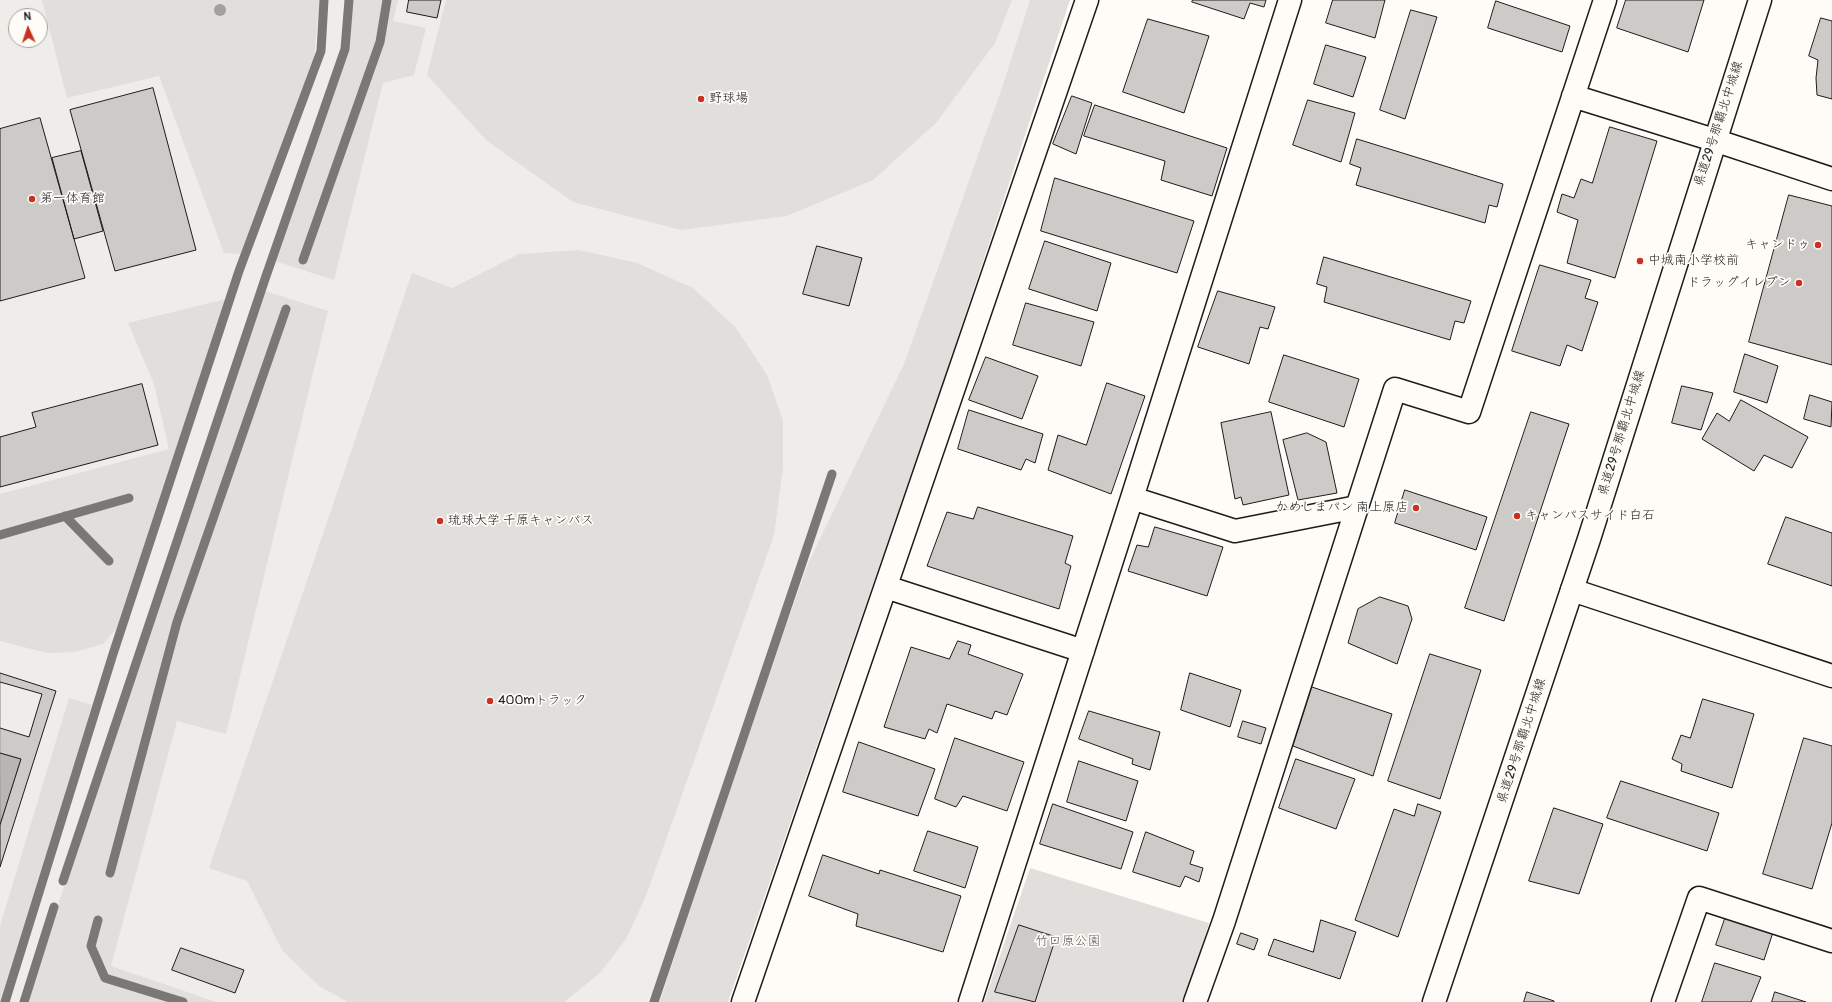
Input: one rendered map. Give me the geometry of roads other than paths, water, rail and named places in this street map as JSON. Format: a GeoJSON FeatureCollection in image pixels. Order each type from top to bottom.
{"type":"FeatureCollection","features":[{"type":"Feature","properties":{"kind":"street"},"geometry":{"type":"LineString","coordinates":[[743,1002],[1087,0]]}},
{"type":"Feature","properties":{"kind":"street"},"geometry":{"type":"LineString","coordinates":[[970,1002],[1290,0]]}},
{"type":"Feature","properties":{"kind":"street"},"geometry":{"type":"LineString","coordinates":[[1195,1002],[1224,921],[1395,389],[1469,412],[1605,0]]}},
{"type":"Feature","properties":{"kind":"street","name":"県道29号那覇北中城線"},"geometry":{"type":"LineString","coordinates":[[1434,1002],[1572,590],[1714,140],[1760,0]]}},
{"type":"Feature","properties":{"kind":"street"},"geometry":{"type":"LineString","coordinates":[[1574,96],[1832,179]]}},
{"type":"Feature","properties":{"kind":"street"},"geometry":{"type":"LineString","coordinates":[[1132,498],[1235,531],[1357,507]]}},
{"type":"Feature","properties":{"kind":"street"},"geometry":{"type":"LineString","coordinates":[[886,587],[1083,651]]}},
{"type":"Feature","properties":{"kind":"street"},"geometry":{"type":"LineString","coordinates":[[1572,590],[1832,676]]}},
{"type":"Feature","properties":{"kind":"street"},"geometry":{"type":"LineString","coordinates":[[1663,1002],[1699,898],[1832,941]]}},
{"type":"Feature","properties":{"kind":"waterway"},"geometry":{"type":"LineString","coordinates":[[5,1002],[113,654],[239,271],[321,51],[324,0]]}},
{"type":"Feature","properties":{"kind":"waterway"},"geometry":{"type":"LineString","coordinates":[[63,881],[265,279],[345,49],[349,0]]}},
{"type":"Feature","properties":{"kind":"waterway"},"geometry":{"type":"LineString","coordinates":[[303,260],[380,42],[387,0]]}},
{"type":"Feature","properties":{"kind":"waterway"},"geometry":{"type":"LineString","coordinates":[[110,873],[177,622],[286,309]]}},
{"type":"Feature","properties":{"kind":"waterway"},"geometry":{"type":"LineString","coordinates":[[654,1002],[832,474]]}},
{"type":"Feature","properties":{"kind":"waterway"},"geometry":{"type":"LineString","coordinates":[[0,535],[129,498]]}},
{"type":"Feature","properties":{"kind":"waterway"},"geometry":{"type":"LineString","coordinates":[[65,516],[109,561]]}},
{"type":"Feature","properties":{"kind":"waterway"},"geometry":{"type":"LineString","coordinates":[[24,1002],[54,907]]}},
{"type":"Feature","properties":{"kind":"waterway"},"geometry":{"type":"LineString","coordinates":[[98,920],[91,946],[105,978],[183,1002]]}},
{"type":"Feature","properties":{"kind":"place","name":"野球場"},"geometry":{"type":"Point","coordinates":[701,99]}},
{"type":"Feature","properties":{"kind":"place","name":"第一体育館"},"geometry":{"type":"Point","coordinates":[32,199]}},
{"type":"Feature","properties":{"kind":"place","name":"キャンドゥ"},"geometry":{"type":"Point","coordinates":[1818,245]}},
{"type":"Feature","properties":{"kind":"place","name":"中城南小学校前"},"geometry":{"type":"Point","coordinates":[1640,261]}},
{"type":"Feature","properties":{"kind":"place","name":"ドラッグイレブン"},"geometry":{"type":"Point","coordinates":[1799,283]}},
{"type":"Feature","properties":{"kind":"place","name":"かめしまパン 南上原店"},"geometry":{"type":"Point","coordinates":[1416,508]}},
{"type":"Feature","properties":{"kind":"place","name":"キャンパスサイド白石"},"geometry":{"type":"Point","coordinates":[1517,516]}},
{"type":"Feature","properties":{"kind":"place","name":"琉球大学 千原キャンパス"},"geometry":{"type":"Point","coordinates":[440,521]}},
{"type":"Feature","properties":{"kind":"place","name":"400mトラック"},"geometry":{"type":"Point","coordinates":[490,701]}},
{"type":"Feature","properties":{"kind":"park label","name":"竹口原公園"},"geometry":{"type":"Point","coordinates":[1068,942]}}]}
